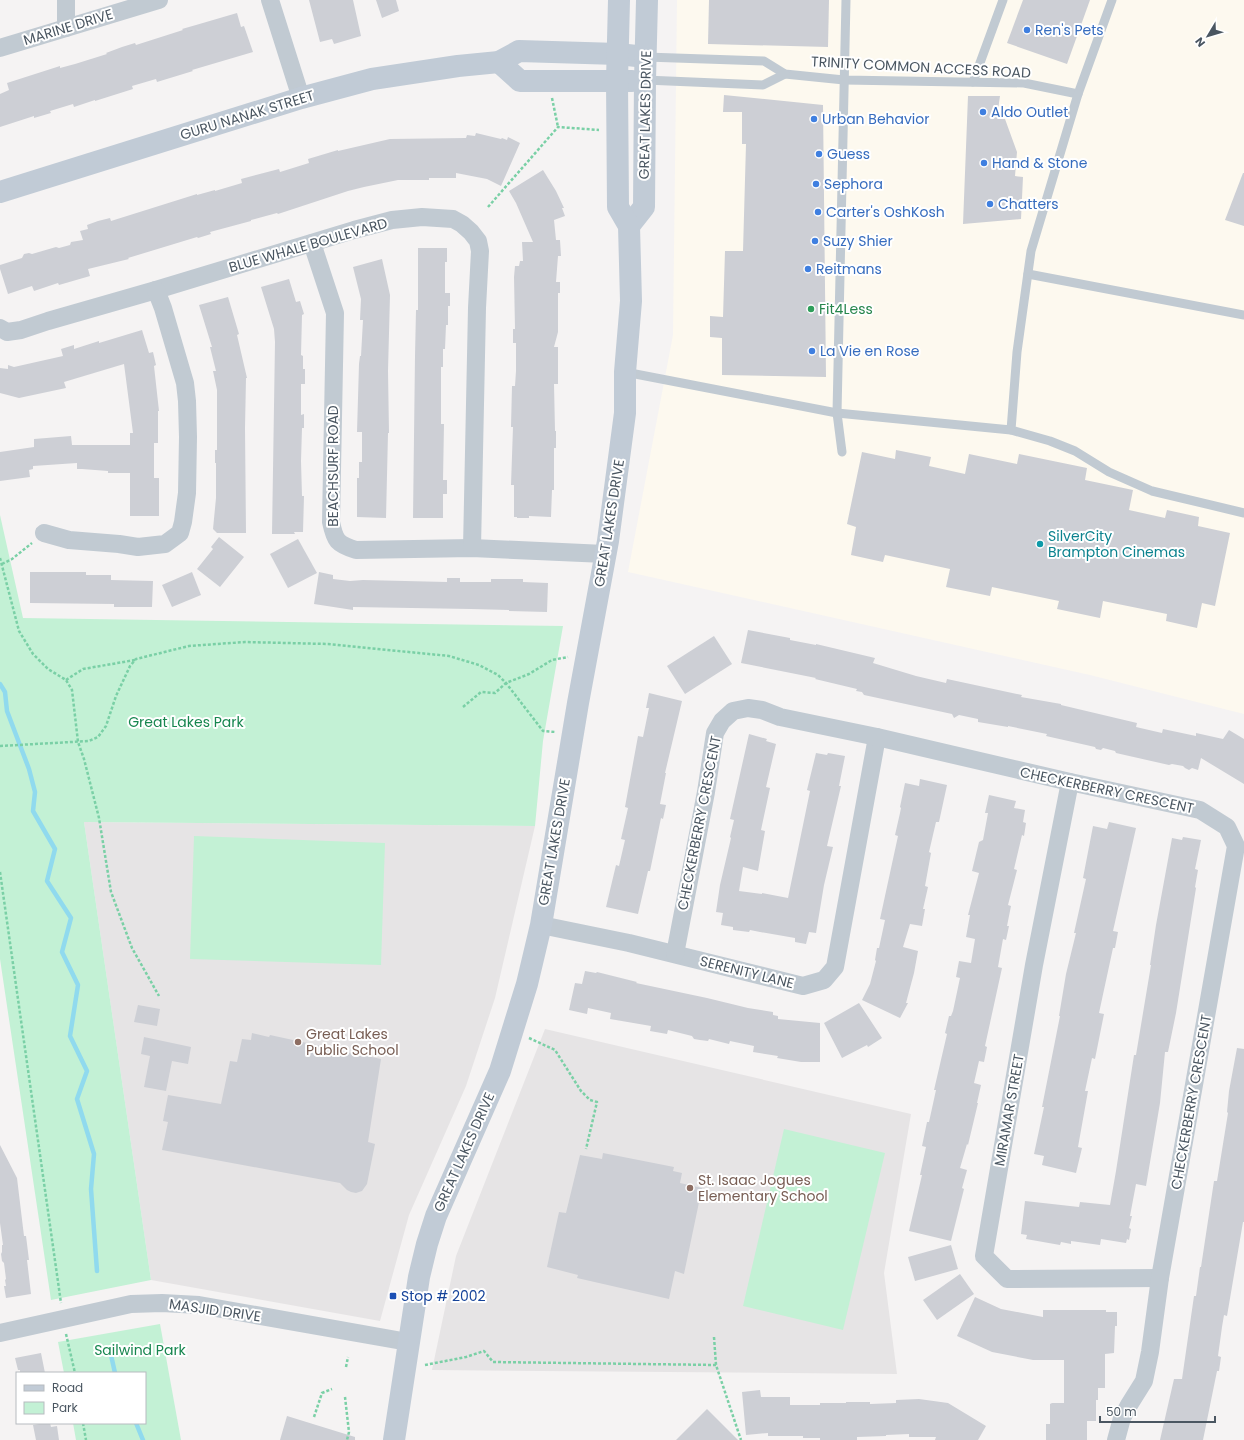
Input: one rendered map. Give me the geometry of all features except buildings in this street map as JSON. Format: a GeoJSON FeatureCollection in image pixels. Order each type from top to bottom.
{"type":"FeatureCollection","features":[{"type":"Feature","properties":{"kind":"street"},"geometry":{"type":"LineString","coordinates":[[66,0],[66,28]]}},
{"type":"Feature","properties":{"kind":"street","name":"MARINE DRIVE"},"geometry":{"type":"LineString","coordinates":[[0,48],[159,0]]}},
{"type":"Feature","properties":{"kind":"street"},"geometry":{"type":"LineString","coordinates":[[270,0],[301,98]]}},
{"type":"Feature","properties":{"kind":"street","name":"GREAT LAKES DRIVE"},"geometry":{"type":"LineString","coordinates":[[394,1440],[418,1277],[426,1244],[436,1216],[500,1071],[528,984],[541,925],[586,655],[608,540],[625,413],[625,372],[631,301],[629,226],[618,207],[617,81],[619,0]]}},
{"type":"Feature","properties":{"kind":"street","name":"GREAT LAKES DRIVE"},"geometry":{"type":"LineString","coordinates":[[629,226],[644,207],[647,0]]}},
{"type":"Feature","properties":{"kind":"street","name":"GURU NANAK STREET"},"geometry":{"type":"LineString","coordinates":[[0,192],[301,98],[372,79],[458,66],[499,62],[519,52],[618,54],[646,57]]}},
{"type":"Feature","properties":{"kind":"street"},"geometry":{"type":"LineString","coordinates":[[499,62],[520,81],[645,80]]}},
{"type":"Feature","properties":{"kind":"street","name":"BLUE WHALE BOULEVARD"},"geometry":{"type":"LineString","coordinates":[[0,328],[7,332],[21,330],[384,222],[422,217],[453,219],[462,224],[478,241],[480,262],[477,308],[472,548]]}},
{"type":"Feature","properties":{"kind":"street","name":"BEACHSURF ROAD"},"geometry":{"type":"LineString","coordinates":[[312,243],[335,313],[331,522],[333,534],[341,546],[356,550],[472,548],[605,554]]}},
{"type":"Feature","properties":{"kind":"street"},"geometry":{"type":"LineString","coordinates":[[44,533],[69,540],[138,547],[165,544],[180,533],[187,493],[188,437],[185,383],[163,308],[156,290]]}},
{"type":"Feature","properties":{"kind":"street","name":"CHECKERBERRY CRESCENT"},"geometry":{"type":"LineString","coordinates":[[675,954],[706,792],[715,733],[722,721],[733,711],[748,708],[762,710],[780,717],[877,737],[1070,782],[1200,810],[1227,827],[1236,846],[1160,1278],[1150,1352],[1144,1381],[1122,1418],[1116,1440]]}},
{"type":"Feature","properties":{"kind":"street","name":"SERENITY LANE"},"geometry":{"type":"LineString","coordinates":[[541,925],[629,942],[803,986],[824,980],[835,967],[877,737]]}},
{"type":"Feature","properties":{"kind":"street","name":"MIRAMAR STREET"},"geometry":{"type":"LineString","coordinates":[[1070,782],[1034,965],[984,1256],[1007,1279],[1160,1278]]}},
{"type":"Feature","properties":{"kind":"street","name":"MASJID DRIVE"},"geometry":{"type":"LineString","coordinates":[[0,1333],[131,1304],[162,1303],[200,1305],[408,1342]]}},
{"type":"Feature","properties":{"kind":"lane"},"geometry":{"type":"LineString","coordinates":[[842,452],[837,413],[846,0]]}},
{"type":"Feature","properties":{"kind":"lane"},"geometry":{"type":"LineString","coordinates":[[974,82],[1003,0]]}},
{"type":"Feature","properties":{"kind":"lane"},"geometry":{"type":"LineString","coordinates":[[1011,430],[1017,352],[1031,251],[1078,94],[1112,0]]}},
{"type":"Feature","properties":{"kind":"lane","name":"TRINITY COMMON ACCESS ROAD"},"geometry":{"type":"LineString","coordinates":[[646,57],[764,60],[785,74],[844,80],[1024,83],[1078,94]]}},
{"type":"Feature","properties":{"kind":"lane"},"geometry":{"type":"LineString","coordinates":[[645,80],[763,85],[785,74]]}},
{"type":"Feature","properties":{"kind":"lane"},"geometry":{"type":"LineString","coordinates":[[1028,274],[1244,316]]}},
{"type":"Feature","properties":{"kind":"lane"},"geometry":{"type":"LineString","coordinates":[[625,372],[837,413],[1011,430],[1050,441],[1074,451],[1109,472],[1152,492],[1244,514]]}},
{"type":"Feature","properties":{"kind":"path"},"geometry":{"type":"LineString","coordinates":[[557,81],[551,98],[558,127]]}},
{"type":"Feature","properties":{"kind":"path"},"geometry":{"type":"LineString","coordinates":[[558,127],[595,131],[618,128]]}},
{"type":"Feature","properties":{"kind":"path"},"geometry":{"type":"LineString","coordinates":[[488,207],[558,127]]}},
{"type":"Feature","properties":{"kind":"path"},"geometry":{"type":"LineString","coordinates":[[2,564],[12,559],[44,533]]}},
{"type":"Feature","properties":{"kind":"path"},"geometry":{"type":"LineString","coordinates":[[0,558],[19,631],[33,654],[48,669],[66,680],[72,690],[78,742],[84,759],[99,818],[111,892],[132,948],[159,996]]}},
{"type":"Feature","properties":{"kind":"path"},"geometry":{"type":"LineString","coordinates":[[66,680],[83,670],[136,660],[190,646],[245,642],[328,644],[449,656],[479,665],[498,675],[506,683],[543,731],[573,733]]}},
{"type":"Feature","properties":{"kind":"path"},"geometry":{"type":"LineString","coordinates":[[463,707],[481,692],[495,693],[506,683],[529,674],[552,660],[586,655]]}},
{"type":"Feature","properties":{"kind":"path"},"geometry":{"type":"LineString","coordinates":[[0,746],[89,741],[98,737],[106,726],[116,696],[130,666],[136,660]]}},
{"type":"Feature","properties":{"kind":"path"},"geometry":{"type":"LineString","coordinates":[[0,872],[61,1307]]}},
{"type":"Feature","properties":{"kind":"path"},"geometry":{"type":"LineString","coordinates":[[513,1031],[545,1044],[555,1050],[581,1091],[590,1100],[597,1102],[586,1149]]}},
{"type":"Feature","properties":{"kind":"path"},"geometry":{"type":"LineString","coordinates":[[65,1330],[75,1372]]}},
{"type":"Feature","properties":{"kind":"path"},"geometry":{"type":"LineString","coordinates":[[714,1337],[716,1365],[741,1440]]}},
{"type":"Feature","properties":{"kind":"path"},"geometry":{"type":"LineString","coordinates":[[425,1365],[466,1357],[484,1351],[492,1362],[716,1365]]}},
{"type":"Feature","properties":{"kind":"path"},"geometry":{"type":"LineString","coordinates":[[346,1367],[348,1357]]}},
{"type":"Feature","properties":{"kind":"path"},"geometry":{"type":"LineString","coordinates":[[314,1417],[322,1392],[332,1389]]}},
{"type":"Feature","properties":{"kind":"path"},"geometry":{"type":"LineString","coordinates":[[345,1397],[350,1432],[347,1440]]}},
{"type":"Feature","properties":{"kind":"path"},"geometry":{"type":"LineString","coordinates":[[83,1424],[86,1440]]}},
{"type":"Feature","properties":{"kind":"shaded area"},"geometry":{"type":"Polygon","coordinates":[[[677,0],[1244,0],[1244,714],[1090,675],[628,572],[673,335],[677,0]]]}},
{"type":"Feature","properties":{"kind":"shaded area","name":"Great Lakes Public School"},"geometry":{"type":"Polygon","coordinates":[[[84,822],[535,826],[495,998],[466,1086],[409,1215],[380,1321],[151,1280],[84,822]]]}},
{"type":"Feature","properties":{"kind":"shaded area","name":"St. Isaac Jogues Elementary School"},"geometry":{"type":"Polygon","coordinates":[[[545,1029],[911,1114],[884,1273],[897,1374],[432,1370],[456,1256],[545,1029]]]}},
{"type":"Feature","properties":{"kind":"green space","name":"Great Lakes Park"},"geometry":{"type":"Polygon","coordinates":[[[0,515],[23,618],[563,626],[543,741],[535,826],[84,822],[151,1280],[51,1300],[0,959],[0,515]]]}},
{"type":"Feature","properties":{"kind":"green space"},"geometry":{"type":"Polygon","coordinates":[[[194,836],[385,843],[381,965],[190,959],[194,836]]]}},
{"type":"Feature","properties":{"kind":"green space"},"geometry":{"type":"Polygon","coordinates":[[[784,1129],[885,1153],[843,1330],[743,1306],[784,1129]]]}},
{"type":"Feature","properties":{"kind":"green space","name":"Sailwind Park"},"geometry":{"type":"Polygon","coordinates":[[[160,1324],[181,1440],[76,1440],[73,1424],[146,1424],[146,1372],[64,1372],[58,1342],[160,1324]]]}},
{"type":"Feature","properties":{"kind":"waterway"},"geometry":{"type":"LineString","coordinates":[[0,684],[5,692],[7,711],[29,769],[35,792],[33,811],[55,849],[47,881],[71,918],[62,952],[78,985],[70,1036],[87,1071],[77,1099],[94,1154],[91,1189],[97,1271]]}},
{"type":"Feature","properties":{"kind":"waterway"},"geometry":{"type":"LineString","coordinates":[[111,1355],[115,1372]]}},
{"type":"Feature","properties":{"kind":"waterway"},"geometry":{"type":"LineString","coordinates":[[136,1424],[143,1440]]}},
{"type":"Feature","properties":{"kind":"place","name":"Ren's Pets"},"geometry":{"type":"Point","coordinates":[1027,30]}},
{"type":"Feature","properties":{"kind":"place","name":"Aldo Outlet"},"geometry":{"type":"Point","coordinates":[983,112]}},
{"type":"Feature","properties":{"kind":"place","name":"Urban Behavior"},"geometry":{"type":"Point","coordinates":[814,119]}},
{"type":"Feature","properties":{"kind":"place","name":"Guess"},"geometry":{"type":"Point","coordinates":[819,154]}},
{"type":"Feature","properties":{"kind":"place","name":"Hand & Stone"},"geometry":{"type":"Point","coordinates":[984,163]}},
{"type":"Feature","properties":{"kind":"place","name":"Sephora"},"geometry":{"type":"Point","coordinates":[816,184]}},
{"type":"Feature","properties":{"kind":"place","name":"Chatters"},"geometry":{"type":"Point","coordinates":[990,204]}},
{"type":"Feature","properties":{"kind":"place","name":"Carter's OshKosh"},"geometry":{"type":"Point","coordinates":[818,212]}},
{"type":"Feature","properties":{"kind":"place","name":"Suzy Shier"},"geometry":{"type":"Point","coordinates":[815,241]}},
{"type":"Feature","properties":{"kind":"place","name":"Reitmans"},"geometry":{"type":"Point","coordinates":[808,269]}},
{"type":"Feature","properties":{"kind":"place","name":"Fit4Less"},"geometry":{"type":"Point","coordinates":[811,309]}},
{"type":"Feature","properties":{"kind":"place","name":"La Vie en Rose"},"geometry":{"type":"Point","coordinates":[812,351]}},
{"type":"Feature","properties":{"kind":"place","name":"SilverCity Brampton Cinemas"},"geometry":{"type":"Point","coordinates":[1040,544]}},
{"type":"Feature","properties":{"kind":"place","name":"Great Lakes Public School"},"geometry":{"type":"Point","coordinates":[298,1042]}},
{"type":"Feature","properties":{"kind":"place","name":"St. Isaac Jogues Elementary School"},"geometry":{"type":"Point","coordinates":[690,1188]}},
{"type":"Feature","properties":{"kind":"place","name":"Stop # 2002"},"geometry":{"type":"Point","coordinates":[393,1296]}}]}
